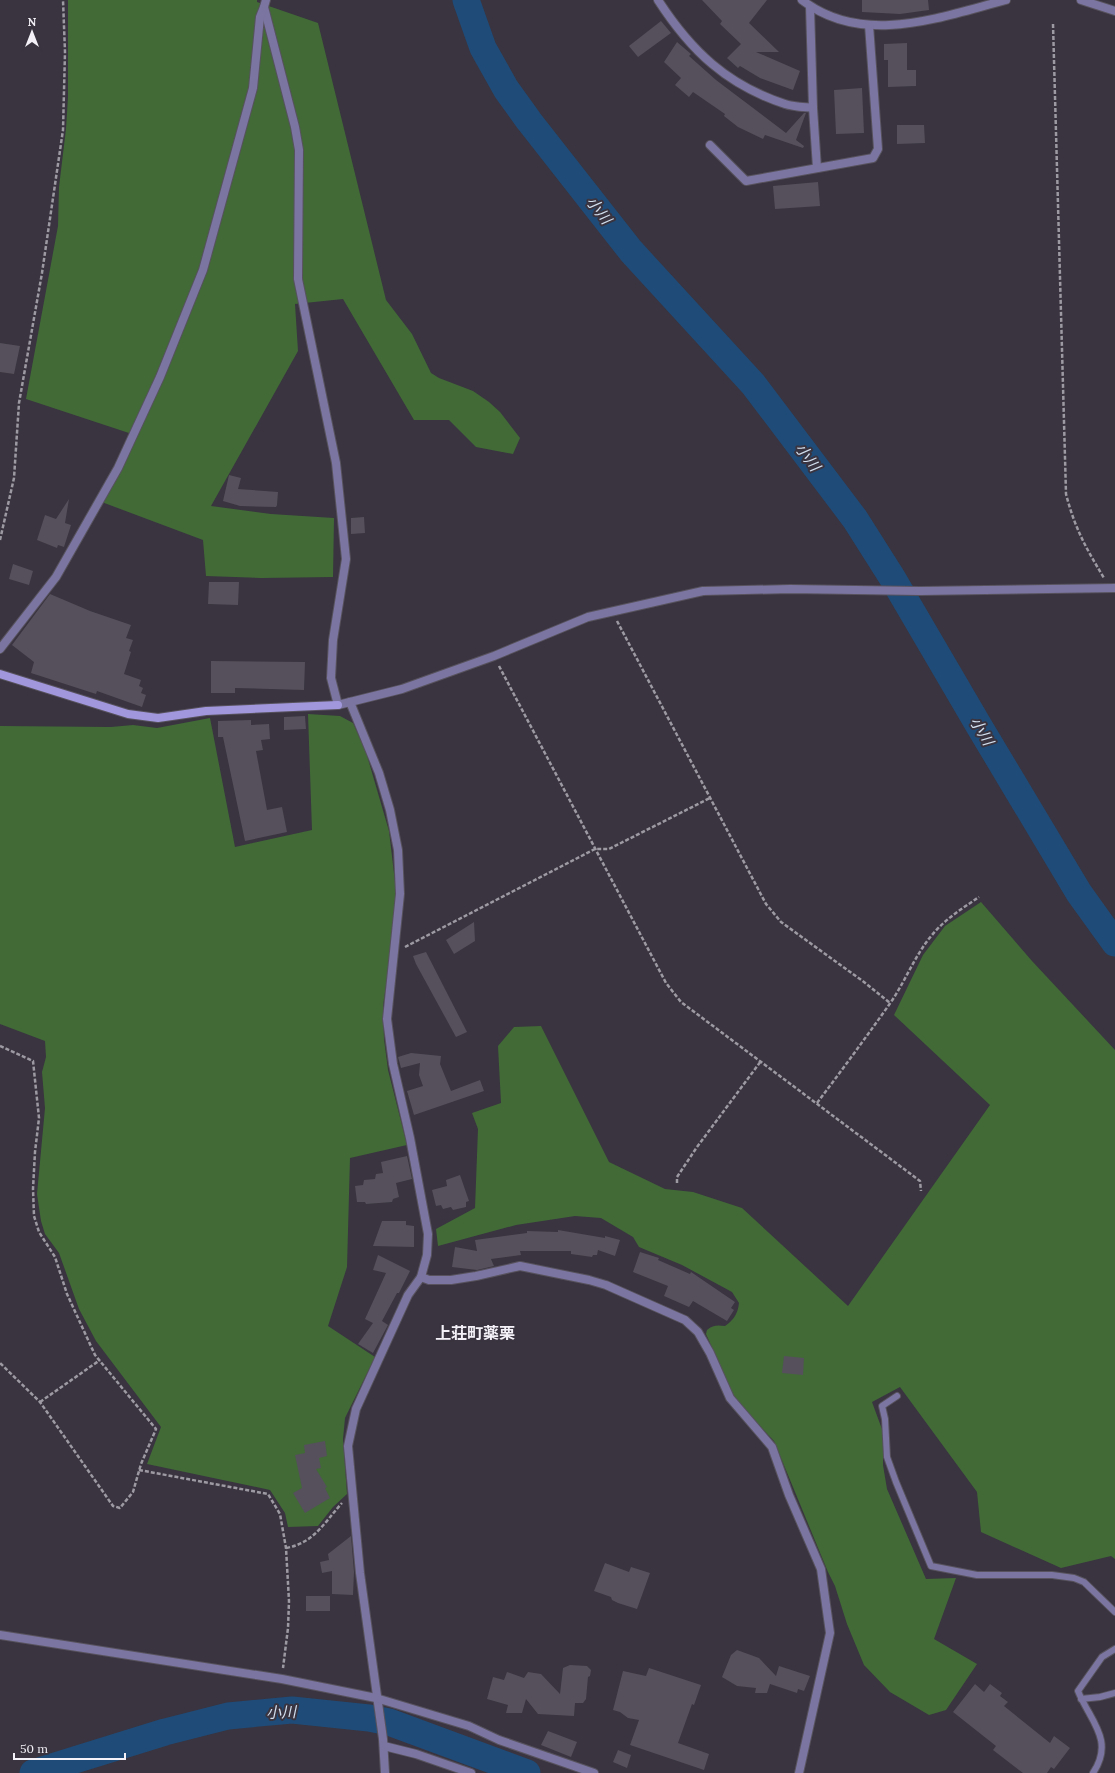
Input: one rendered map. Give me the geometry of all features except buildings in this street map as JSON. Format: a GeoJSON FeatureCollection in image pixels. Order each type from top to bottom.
{"type":"FeatureCollection","features":[{"type":"Feature","properties":{"kind":"street"},"geometry":{"type":"LineString","coordinates":[[658,0],[674,25],[707,61],[738,83],[786,105],[813,108]]}},
{"type":"Feature","properties":{"kind":"street"},"geometry":{"type":"LineString","coordinates":[[802,0],[810,7],[845,21],[882,26],[918,23],[979,4],[1006,0]]}},
{"type":"Feature","properties":{"kind":"street"},"geometry":{"type":"LineString","coordinates":[[1081,0],[1115,10]]}},
{"type":"Feature","properties":{"kind":"street"},"geometry":{"type":"LineString","coordinates":[[0,649],[56,577],[118,468],[160,377],[203,270],[253,88],[260,17],[265,4]]}},
{"type":"Feature","properties":{"kind":"street"},"geometry":{"type":"LineString","coordinates":[[265,4],[299,150],[298,279],[337,470],[346,559],[333,640],[331,678],[338,705]]}},
{"type":"Feature","properties":{"kind":"street"},"geometry":{"type":"LineString","coordinates":[[810,7],[813,108],[817,168]]}},
{"type":"Feature","properties":{"kind":"street"},"geometry":{"type":"LineString","coordinates":[[710,145],[746,181],[873,158],[878,149],[869,25]]}},
{"type":"Feature","properties":{"kind":"street"},"geometry":{"type":"LineString","coordinates":[[0,674],[128,714],[158,718],[206,711],[338,705],[402,689],[494,656],[588,617],[703,591],[790,589],[920,591],[1113,588]]}},
{"type":"Feature","properties":{"kind":"street"},"geometry":{"type":"LineString","coordinates":[[350,702],[379,773],[390,810],[398,850],[400,894],[387,1019],[392,1064],[410,1138],[428,1234],[427,1256],[421,1277],[408,1295],[356,1409],[348,1446],[352,1494],[376,1698],[384,1743],[385,1773]]}},
{"type":"Feature","properties":{"kind":"street"},"geometry":{"type":"LineString","coordinates":[[421,1277],[429,1280],[451,1280],[520,1266],[589,1280],[606,1285],[685,1320],[698,1332],[710,1353],[730,1398],[764,1435],[772,1447],[789,1495],[821,1569],[830,1633],[799,1773]]}},
{"type":"Feature","properties":{"kind":"street"},"geometry":{"type":"LineString","coordinates":[[0,1635],[282,1679],[376,1698],[469,1726],[499,1740],[594,1773]]}},
{"type":"Feature","properties":{"kind":"street"},"geometry":{"type":"LineString","coordinates":[[384,1743],[471,1773]]}},
{"type":"Feature","properties":{"kind":"lane"},"geometry":{"type":"LineString","coordinates":[[897,1396],[882,1406],[885,1419],[887,1457],[931,1566],[977,1576],[1052,1576],[1074,1578],[1084,1582],[1115,1612]]}},
{"type":"Feature","properties":{"kind":"lane"},"geometry":{"type":"LineString","coordinates":[[1093,1773],[1104,1755],[1105,1742],[1098,1724],[1081,1699],[1078,1691],[1102,1656],[1115,1649]]}},
{"type":"Feature","properties":{"kind":"lane"},"geometry":{"type":"LineString","coordinates":[[1081,1699],[1100,1697],[1115,1693]]}},
{"type":"Feature","properties":{"kind":"path"},"geometry":{"type":"LineString","coordinates":[[0,540],[14,478],[19,403],[42,273],[62,130],[65,52],[63,0]]}},
{"type":"Feature","properties":{"kind":"path"},"geometry":{"type":"LineString","coordinates":[[1054,24],[1066,494],[1072,519],[1083,543],[1113,588]]}},
{"type":"Feature","properties":{"kind":"path"},"geometry":{"type":"LineString","coordinates":[[612,612],[766,904],[781,922],[864,982],[890,1003]]}},
{"type":"Feature","properties":{"kind":"path"},"geometry":{"type":"LineString","coordinates":[[494,656],[666,982],[681,1002],[920,1181],[921,1191]]}},
{"type":"Feature","properties":{"kind":"path"},"geometry":{"type":"LineString","coordinates":[[394,953],[596,849],[609,849],[710,798]]}},
{"type":"Feature","properties":{"kind":"path"},"geometry":{"type":"LineString","coordinates":[[817,1103],[905,981],[917,956],[932,934],[943,922],[979,897]]}},
{"type":"Feature","properties":{"kind":"path"},"geometry":{"type":"LineString","coordinates":[[0,1046],[34,1061],[39,1118],[33,1189],[34,1216],[39,1232],[55,1257],[67,1294],[95,1354],[156,1429],[139,1470],[133,1492],[120,1508],[113,1506],[40,1402],[0,1363]]}},
{"type":"Feature","properties":{"kind":"path"},"geometry":{"type":"LineString","coordinates":[[677,1183],[677,1177],[697,1147],[761,1061]]}},
{"type":"Feature","properties":{"kind":"path"},"geometry":{"type":"LineString","coordinates":[[40,1402],[100,1360]]}},
{"type":"Feature","properties":{"kind":"path"},"geometry":{"type":"LineString","coordinates":[[139,1470],[268,1494],[280,1514],[286,1548],[289,1601],[288,1628],[282,1679]]}},
{"type":"Feature","properties":{"kind":"path"},"geometry":{"type":"LineString","coordinates":[[286,1548],[299,1546],[310,1538],[328,1522],[343,1502],[352,1494]]}},
{"type":"Feature","properties":{"kind":"green space"},"geometry":{"type":"Polygon","coordinates":[[[68,0],[257,0],[257,2],[318,23],[386,300],[412,334],[431,373],[439,378],[473,391],[500,412],[520,438],[513,454],[476,447],[449,420],[414,420],[343,299],[295,304],[298,351],[211,506],[271,514],[334,518],[333,577],[261,578],[206,576],[203,540],[99,501],[135,435],[26,399],[58,226],[59,187],[68,97],[68,0]]]}},
{"type":"Feature","properties":{"kind":"green space"},"geometry":{"type":"Polygon","coordinates":[[[308,714],[340,716],[353,723],[366,752],[389,831],[395,882],[395,912],[383,1006],[384,1039],[388,1070],[407,1145],[350,1158],[347,1267],[328,1326],[375,1357],[345,1418],[343,1439],[347,1494],[333,1507],[318,1526],[288,1527],[285,1513],[270,1490],[147,1464],[161,1427],[96,1341],[79,1309],[59,1253],[45,1234],[41,1221],[37,1194],[45,1108],[42,1072],[46,1057],[45,1041],[0,1024],[0,726],[111,727],[133,725],[157,728],[210,718],[235,847],[312,830],[308,714]]]}},
{"type":"Feature","properties":{"kind":"green space"},"geometry":{"type":"Polygon","coordinates":[[[981,902],[1032,961],[1115,1050],[1115,1559],[1111,1556],[1061,1568],[981,1532],[977,1492],[900,1387],[872,1402],[883,1432],[883,1465],[887,1489],[926,1579],[956,1578],[934,1639],[977,1664],[946,1710],[929,1715],[890,1692],[864,1665],[847,1624],[835,1586],[774,1441],[736,1401],[706,1334],[709,1328],[713,1326],[725,1326],[735,1316],[739,1303],[732,1292],[682,1265],[639,1247],[633,1237],[601,1218],[575,1216],[516,1225],[438,1246],[436,1229],[475,1208],[478,1129],[472,1113],[501,1103],[498,1046],[514,1027],[541,1026],[609,1162],[665,1189],[693,1192],[742,1208],[848,1306],[990,1105],[894,1015],[923,955],[945,926],[981,902]]]}},
{"type":"Feature","properties":{"kind":"waterway","name":"小川"},"geometry":{"type":"LineString","coordinates":[[466,0],[483,48],[506,89],[529,121],[631,251],[753,384],[855,519],[893,579],[1079,893],[1115,943]]}},
{"type":"Feature","properties":{"kind":"waterway","name":"小川"},"geometry":{"type":"LineString","coordinates":[[33,1773],[165,1732],[228,1716],[292,1710],[369,1718],[389,1722],[527,1773]]}},
{"type":"Feature","properties":{"kind":"district","name":"上荘町薬栗"},"geometry":{"type":"Point","coordinates":[475,1333]}}]}
